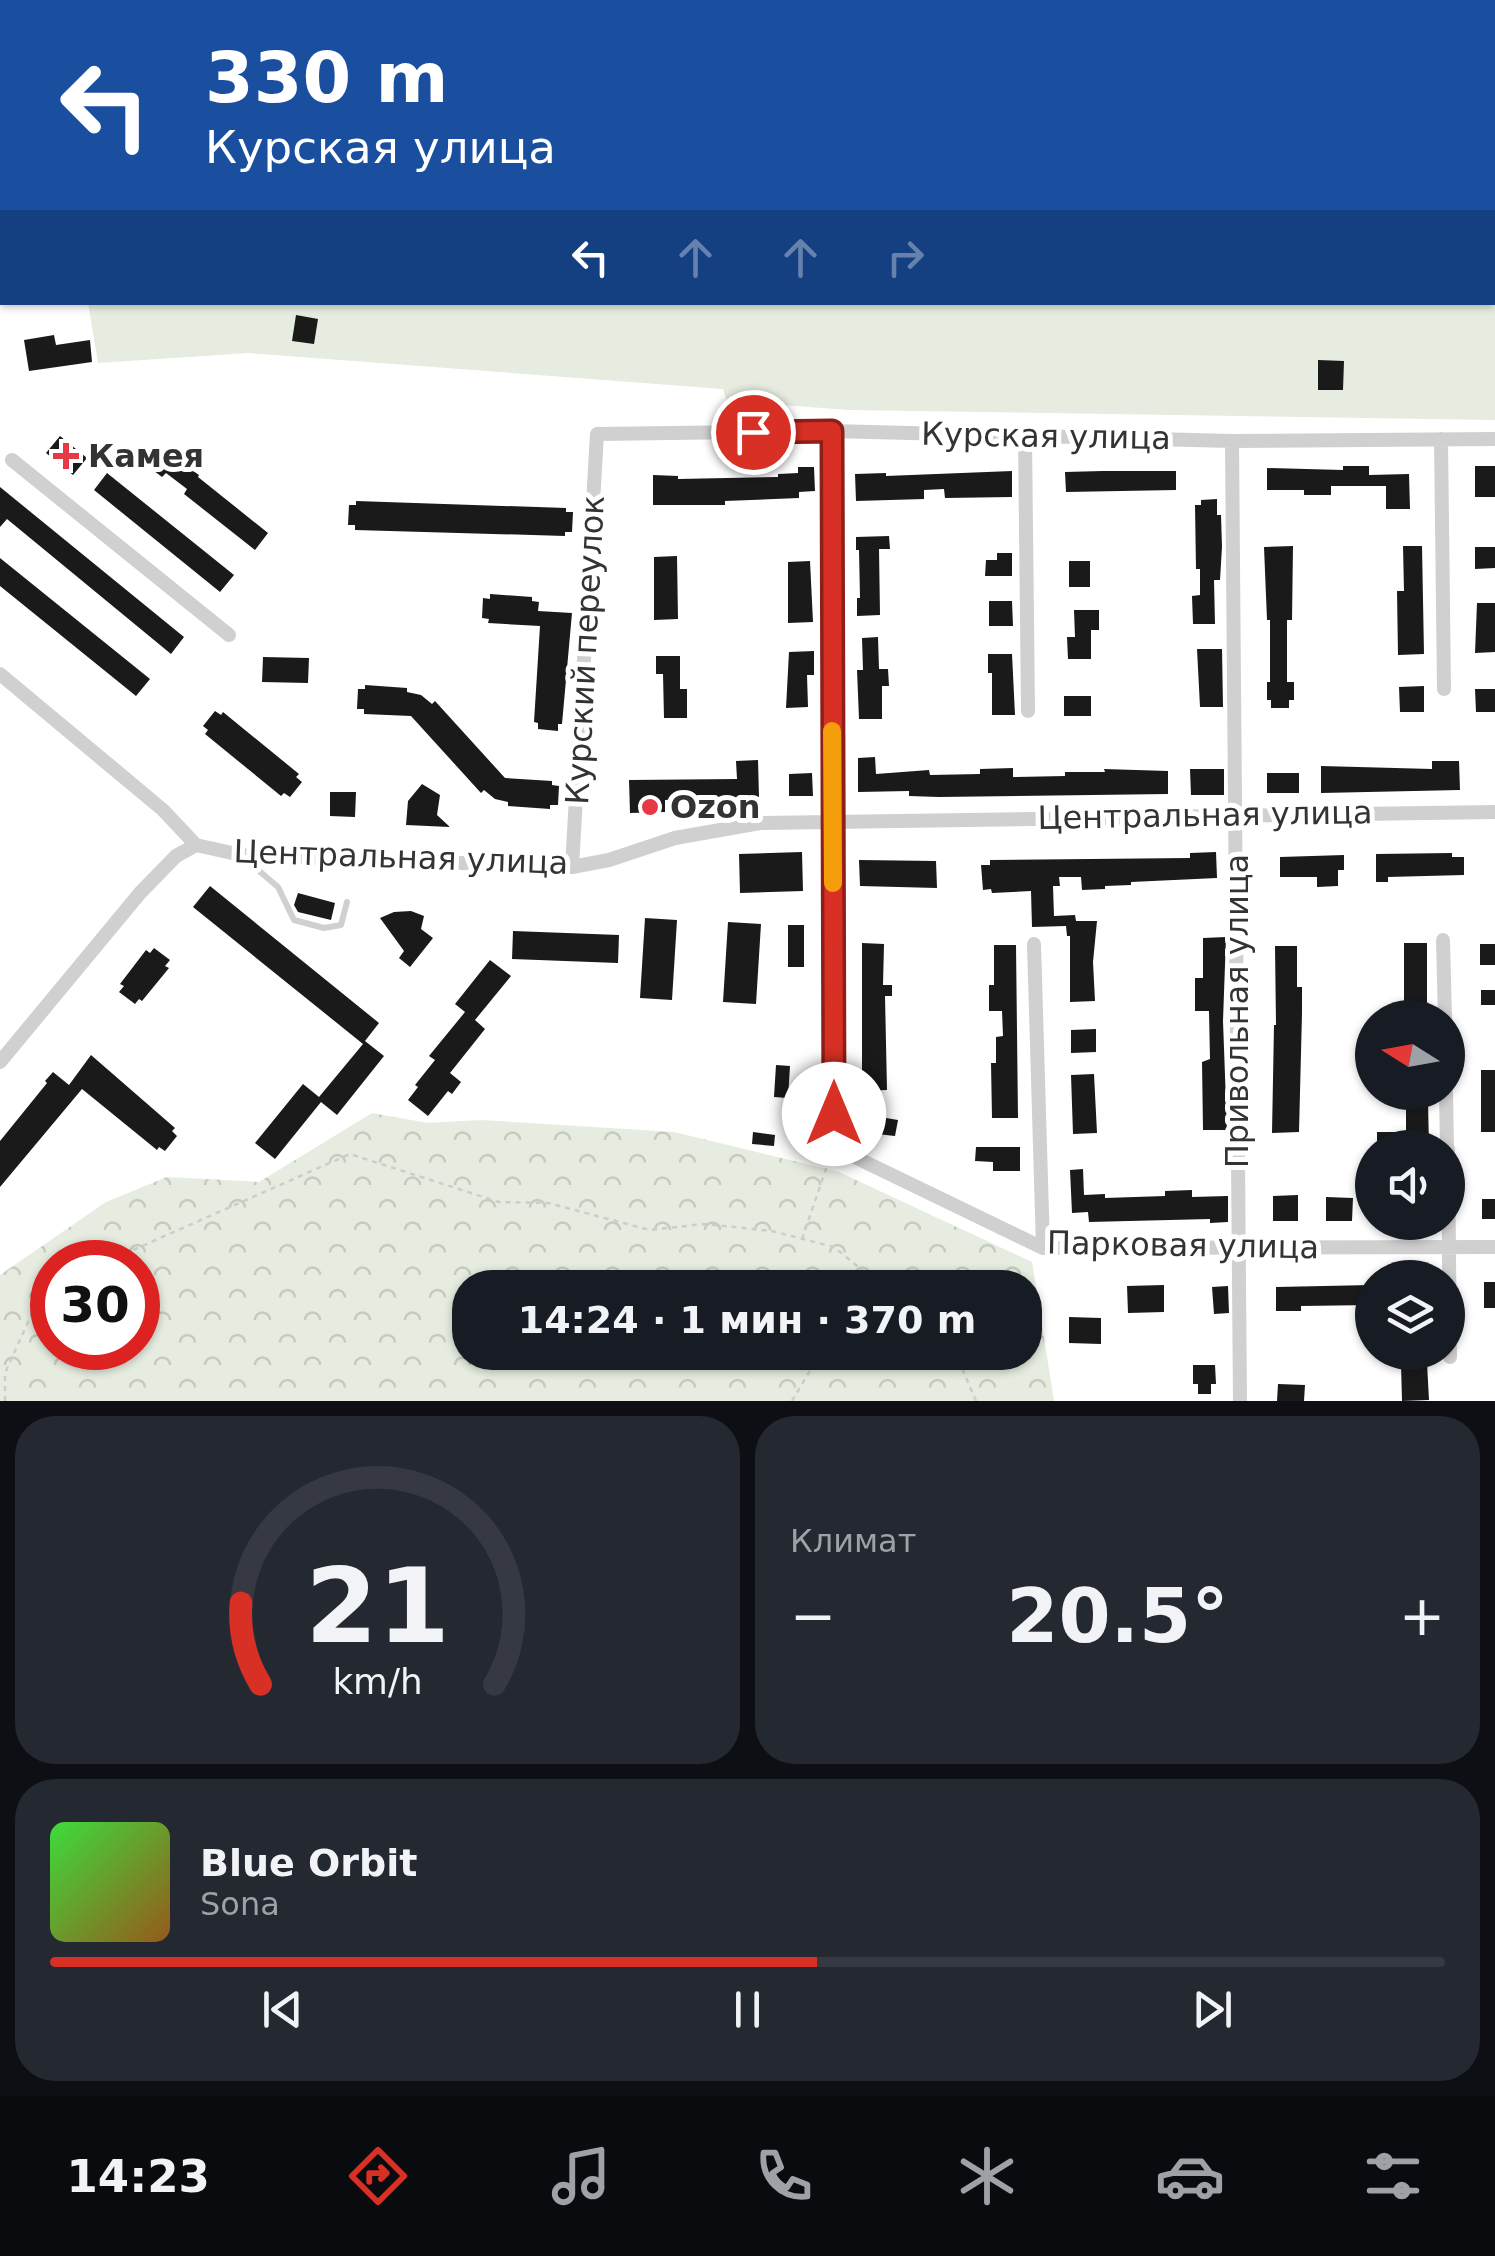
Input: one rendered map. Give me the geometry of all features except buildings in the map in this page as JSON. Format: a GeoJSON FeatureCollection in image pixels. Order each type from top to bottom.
{"type":"FeatureCollection","features":[{"type":"Feature","properties":{"kind":"street","name":"Курская улица"},"geometry":{"type":"LineString","coordinates":[[597,434],[832,431],[1232,441],[1495,439]]}},
{"type":"Feature","properties":{"kind":"street"},"geometry":{"type":"LineString","coordinates":[[832,431],[834,1147]]}},
{"type":"Feature","properties":{"kind":"street","name":"Курский переулок"},"geometry":{"type":"LineString","coordinates":[[572,866],[597,434]]}},
{"type":"Feature","properties":{"kind":"street"},"geometry":{"type":"LineString","coordinates":[[1025,436],[1028,711]]}},
{"type":"Feature","properties":{"kind":"street"},"geometry":{"type":"LineString","coordinates":[[1441,439],[1444,689]]}},
{"type":"Feature","properties":{"kind":"street","name":"Привольная улица"},"geometry":{"type":"LineString","coordinates":[[1232,441],[1240,1401]]}},
{"type":"Feature","properties":{"kind":"street"},"geometry":{"type":"LineString","coordinates":[[12,460],[229,636]]}},
{"type":"Feature","properties":{"kind":"street"},"geometry":{"type":"LineString","coordinates":[[0,674],[163,810],[196,845]]}},
{"type":"Feature","properties":{"kind":"street","name":"Центральная улица"},"geometry":{"type":"LineString","coordinates":[[0,1062],[140,893],[176,856],[196,845],[241,855],[572,866],[610,860],[674,838],[731,827],[833,820],[1495,812]]}},
{"type":"Feature","properties":{"kind":"street"},"geometry":{"type":"LineString","coordinates":[[1443,940],[1444,1000]]}},
{"type":"Feature","properties":{"kind":"street"},"geometry":{"type":"LineString","coordinates":[[1034,944],[1043,1248]]}},
{"type":"Feature","properties":{"kind":"street","name":"Парковая улица"},"geometry":{"type":"LineString","coordinates":[[834,1147],[1043,1248],[1495,1247]]}},
{"type":"Feature","properties":{"kind":"street"},"geometry":{"type":"LineString","coordinates":[[1450,1240],[1450,1260]]}},
{"type":"Feature","properties":{"kind":"lane"},"geometry":{"type":"LineString","coordinates":[[241,855],[278,886],[294,920],[324,928],[341,925],[347,902]]}},
{"type":"Feature","properties":{"kind":"path"},"geometry":{"type":"LineString","coordinates":[[802,1239],[834,1147]]}},
{"type":"Feature","properties":{"kind":"path"},"geometry":{"type":"LineString","coordinates":[[156,1240],[350,1154],[499,1202],[548,1202],[650,1230],[704,1224],[772,1231],[834,1247],[863,1270]]}},
{"type":"Feature","properties":{"kind":"path"},"geometry":{"type":"LineString","coordinates":[[5,1401],[6,1373],[30,1317]]}},
{"type":"Feature","properties":{"kind":"path"},"geometry":{"type":"LineString","coordinates":[[792,1401],[810,1370]]}},
{"type":"Feature","properties":{"kind":"path"},"geometry":{"type":"LineString","coordinates":[[963,1370],[976,1401]]}},
{"type":"Feature","properties":{"kind":"green space"},"geometry":{"type":"Polygon","coordinates":[[[88,305],[1495,305],[1495,420],[849,410],[727,401],[723,389],[248,353],[98,363],[88,305]]]}},
{"type":"Feature","properties":{"kind":"green space"},"geometry":{"type":"Polygon","coordinates":[[[372,1113],[428,1123],[481,1120],[674,1132],[839,1172],[1032,1262],[1033,1270],[452,1270],[452,1370],[1042,1370],[1042,1325],[1054,1401],[0,1401],[0,1275],[30,1254],[30,1370],[160,1370],[160,1240],[51,1240],[106,1202],[167,1177],[259,1182],[372,1113]]]}},
{"type":"Feature","properties":{"kind":"slow traffic"},"geometry":{"type":"LineString","coordinates":[[832,731],[833,883]]}},
{"type":"Feature","properties":{"kind":"place","name":"Камея"},"geometry":{"type":"Point","coordinates":[66,456]}},
{"type":"Feature","properties":{"kind":"place","name":"Ozon"},"geometry":{"type":"Point","coordinates":[650,807]}},
{"type":"Feature","properties":{"kind":"route"},"geometry":{"type":"LineString","coordinates":[[753,432],[832,431],[834,1114]]}}]}
